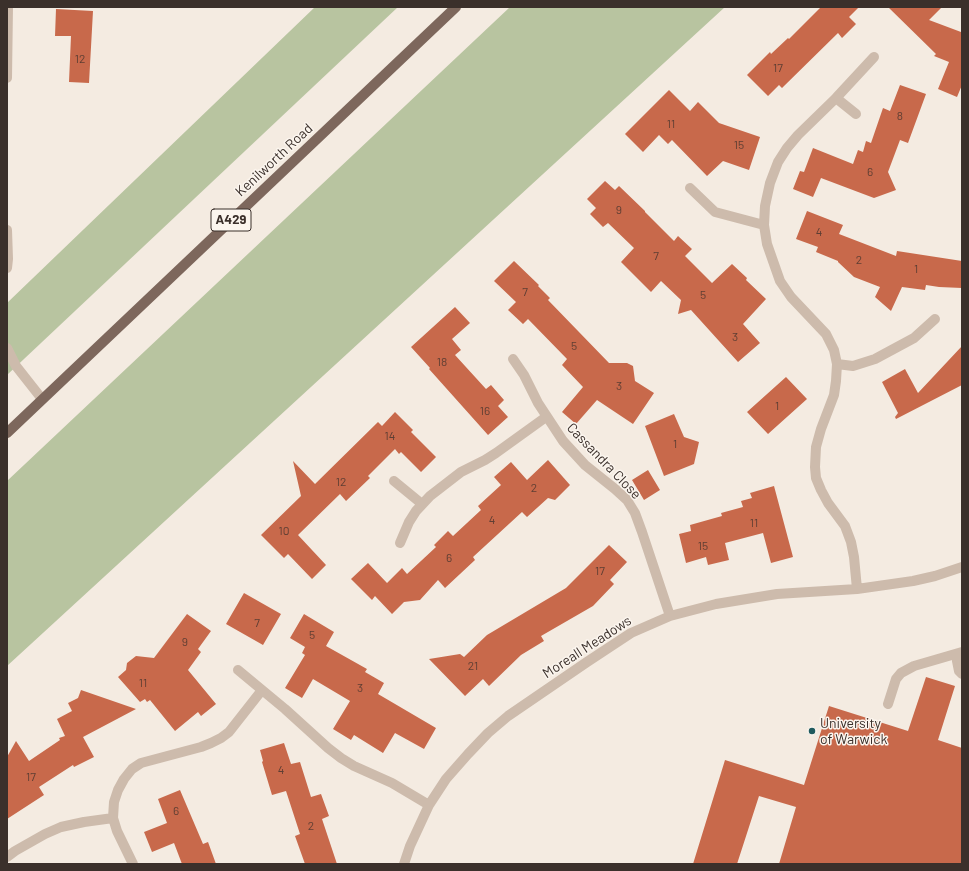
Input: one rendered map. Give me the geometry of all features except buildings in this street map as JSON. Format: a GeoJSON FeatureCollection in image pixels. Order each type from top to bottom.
{"type":"FeatureCollection","features":[{"type":"Feature","properties":{"kind":"main road","name":"Kenilworth Road"},"geometry":{"type":"LineString","coordinates":[[7,433],[456,7]]}},
{"type":"Feature","properties":{"kind":"street"},"geometry":{"type":"LineString","coordinates":[[7,78],[8,7]]}},
{"type":"Feature","properties":{"kind":"street"},"geometry":{"type":"LineString","coordinates":[[857,589],[851,542],[845,526],[828,503],[816,478],[816,447],[834,395],[836,381],[837,364],[834,350],[826,334],[791,297],[780,281],[767,244],[764,225],[765,206],[770,183],[778,162],[787,148],[874,57]]}},
{"type":"Feature","properties":{"kind":"street"},"geometry":{"type":"LineString","coordinates":[[836,98],[856,114]]}},
{"type":"Feature","properties":{"kind":"street"},"geometry":{"type":"LineString","coordinates":[[690,188],[715,212],[764,225]]}},
{"type":"Feature","properties":{"kind":"street"},"geometry":{"type":"LineString","coordinates":[[7,230],[7,268]]}},
{"type":"Feature","properties":{"kind":"street"},"geometry":{"type":"LineString","coordinates":[[837,364],[853,366],[875,359],[914,338],[935,319]]}},
{"type":"Feature","properties":{"kind":"street"},"geometry":{"type":"LineString","coordinates":[[7,348],[16,366],[42,399]]}},
{"type":"Feature","properties":{"kind":"street","name":"Cassandra Close"},"geometry":{"type":"LineString","coordinates":[[513,359],[524,376],[538,404],[563,441],[585,465],[615,488],[635,512],[670,616]]}},
{"type":"Feature","properties":{"kind":"street"},"geometry":{"type":"LineString","coordinates":[[400,543],[409,522],[416,511],[430,496],[461,472],[496,453],[546,417]]}},
{"type":"Feature","properties":{"kind":"street"},"geometry":{"type":"LineString","coordinates":[[394,480],[422,504]]}},
{"type":"Feature","properties":{"kind":"street","name":"Moreall Meadows"},"geometry":{"type":"LineString","coordinates":[[404,864],[410,846],[429,805],[446,779],[488,733],[508,716],[631,633],[670,616],[716,604],[769,595],[857,589],[913,581],[935,576],[962,567]]}},
{"type":"Feature","properties":{"kind":"street"},"geometry":{"type":"LineString","coordinates":[[962,652],[957,660],[959,671],[962,674]]}},
{"type":"Feature","properties":{"kind":"street"},"geometry":{"type":"LineString","coordinates":[[888,704],[896,679],[900,673],[914,666],[962,652]]}},
{"type":"Feature","properties":{"kind":"street"},"geometry":{"type":"LineString","coordinates":[[238,670],[341,758],[354,766],[392,783],[429,805]]}},
{"type":"Feature","properties":{"kind":"street"},"geometry":{"type":"LineString","coordinates":[[133,864],[117,831],[113,818],[114,802],[124,779],[141,763],[201,747],[221,738],[229,732],[262,690]]}},
{"type":"Feature","properties":{"kind":"street"},"geometry":{"type":"LineString","coordinates":[[7,857],[44,834],[60,827],[113,818]]}},
{"type":"Feature","properties":{"kind":"green space"},"geometry":{"type":"Polygon","coordinates":[[[315,7],[398,7],[7,375],[7,303],[315,7]]]}},
{"type":"Feature","properties":{"kind":"green space"},"geometry":{"type":"Polygon","coordinates":[[[510,7],[725,7],[7,666],[7,481],[510,7]]]}},
{"type":"Feature","properties":{"kind":"place","name":"University of Warwick"},"geometry":{"type":"Point","coordinates":[812,731]}}]}
